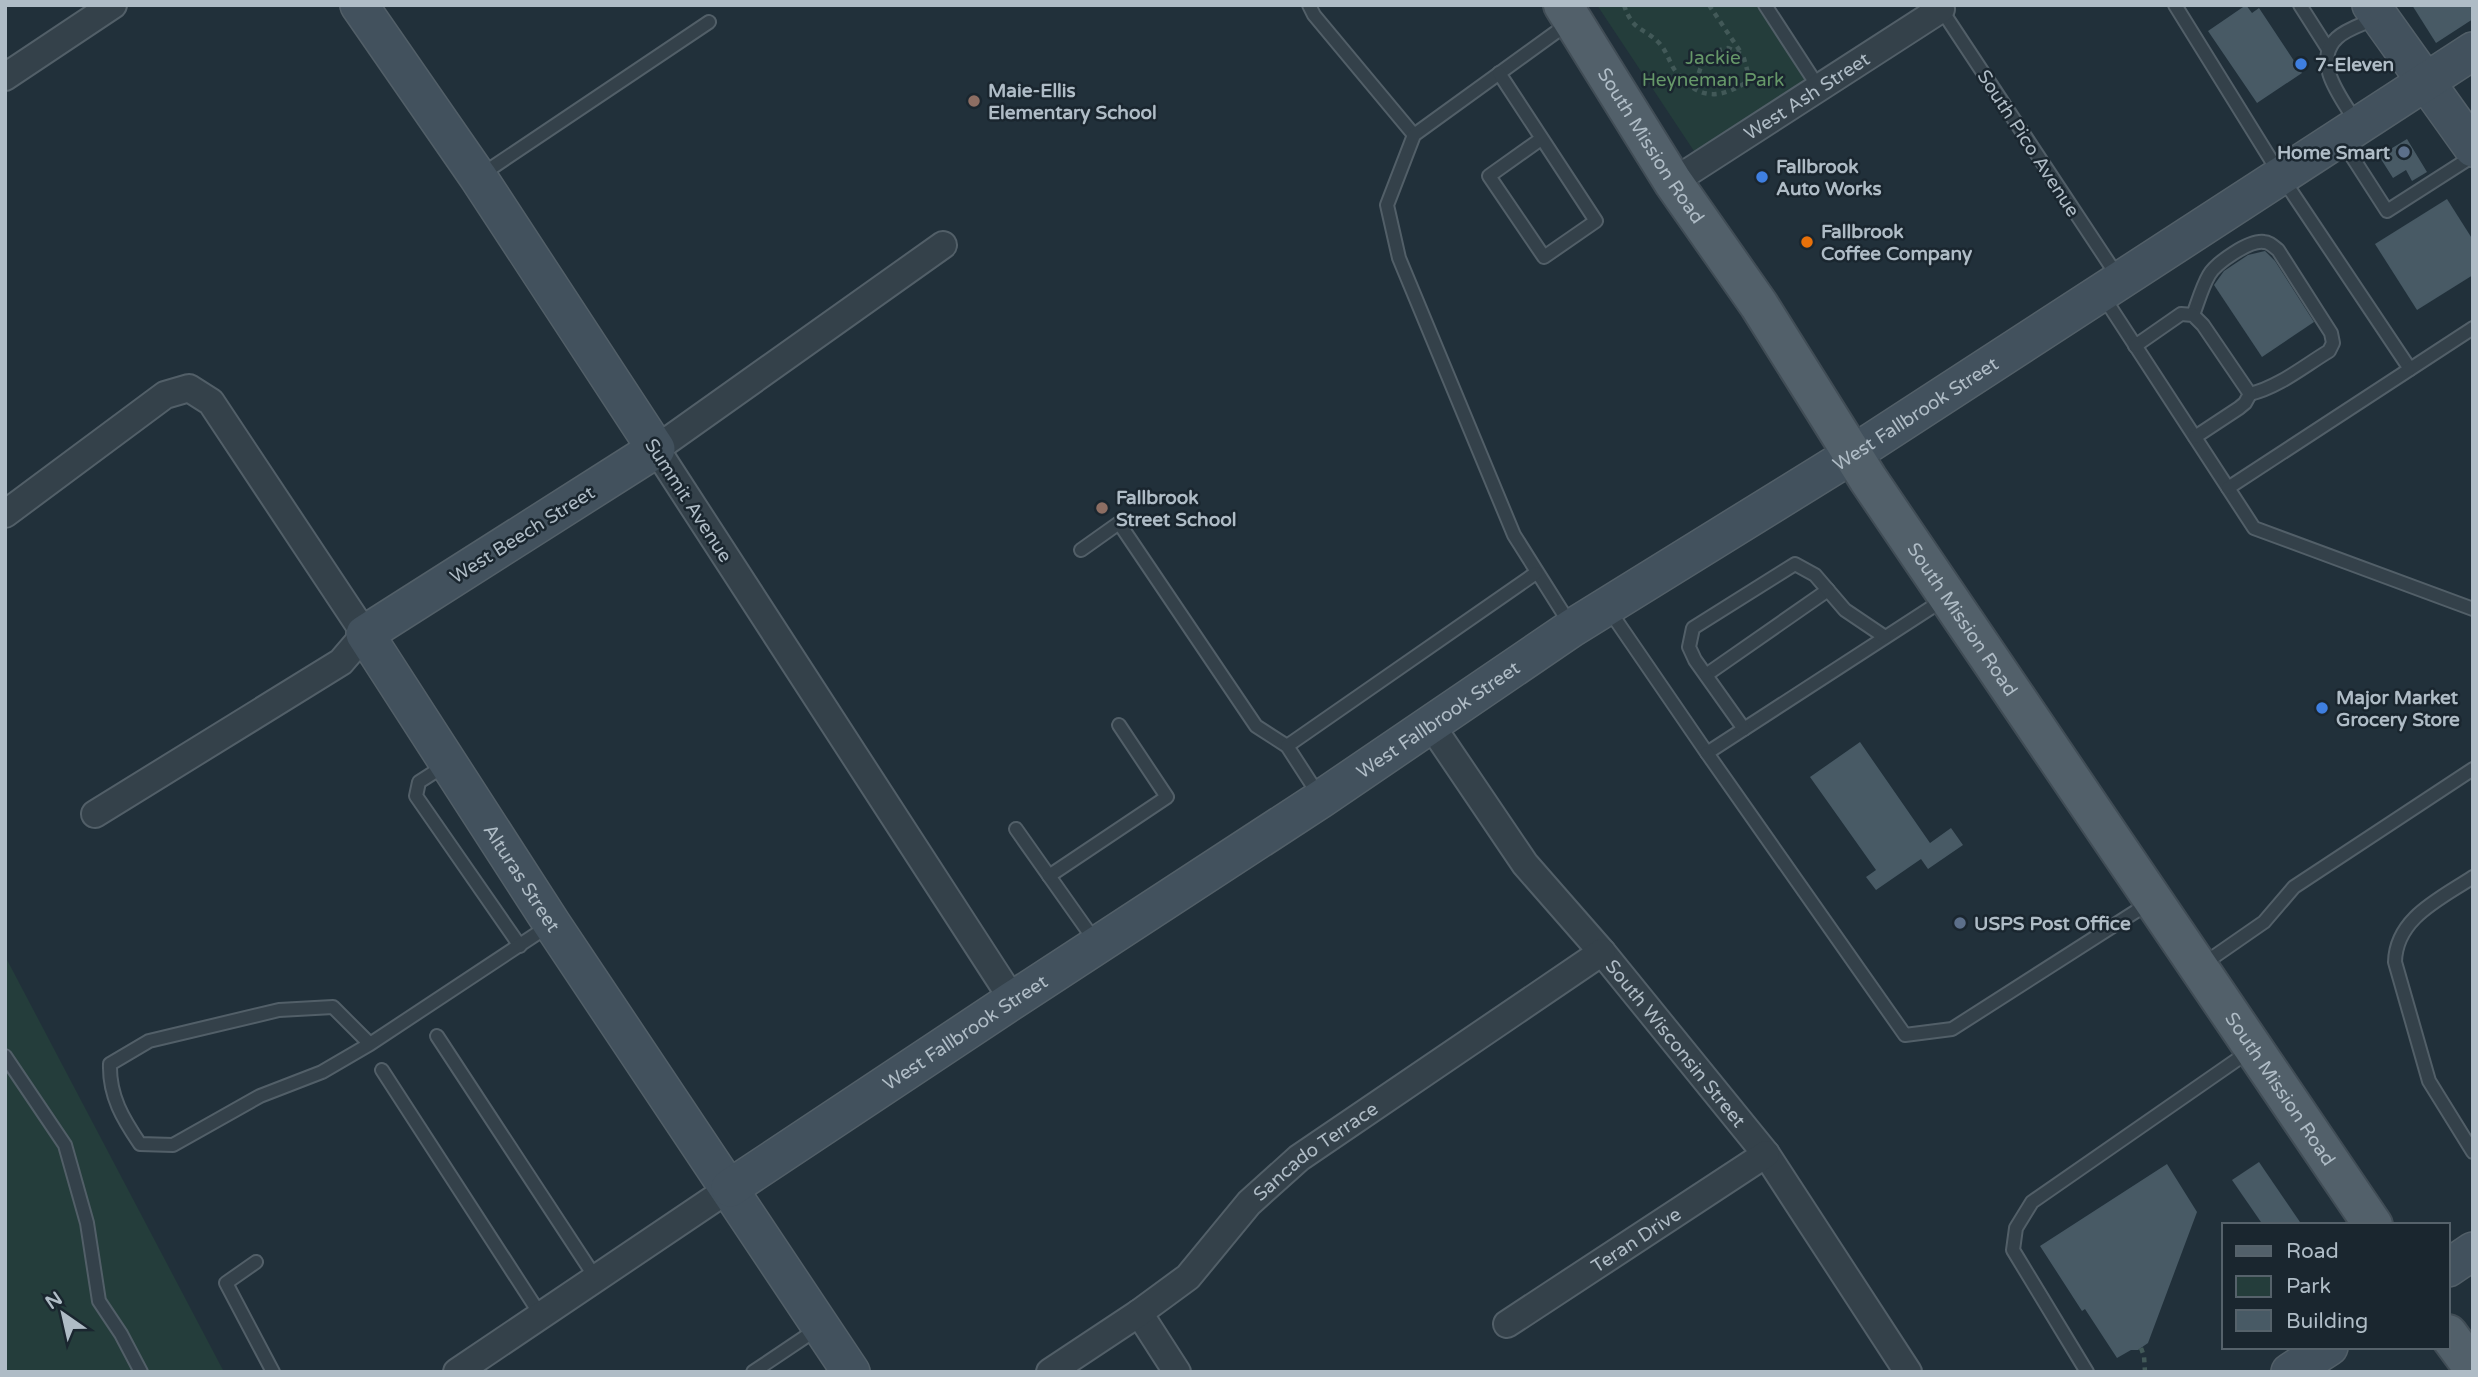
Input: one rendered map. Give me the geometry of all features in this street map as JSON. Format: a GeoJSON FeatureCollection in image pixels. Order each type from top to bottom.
{"type":"FeatureCollection","features":[{"type":"Feature","properties":{"kind":"main road","name":"South Mission Road"},"geometry":{"type":"LineString","coordinates":[[1568,13],[1673,183],[1759,305],[1948,597],[2373,1223]]}},
{"type":"Feature","properties":{"kind":"main road"},"geometry":{"type":"LineString","coordinates":[[2450,1337],[2473,1368]]}},
{"type":"Feature","properties":{"kind":"street"},"geometry":{"type":"LineString","coordinates":[[5,77],[113,5]]}},
{"type":"Feature","properties":{"kind":"street","name":"Summit Avenue"},"geometry":{"type":"LineString","coordinates":[[359,5],[478,177],[1013,1000]]}},
{"type":"Feature","properties":{"kind":"street","name":"West Ash Street"},"geometry":{"type":"LineString","coordinates":[[1673,183],[1940,7]]}},
{"type":"Feature","properties":{"kind":"street"},"geometry":{"type":"LineString","coordinates":[[2375,11],[2472,148]]}},
{"type":"Feature","properties":{"kind":"street","name":"West Fallbrook Street"},"geometry":{"type":"LineString","coordinates":[[457,1372],[595,1277],[1321,799],[1572,628],[1853,454],[2473,51]]}},
{"type":"Feature","properties":{"kind":"street","name":"West Beech Street"},"geometry":{"type":"LineString","coordinates":[[95,814],[341,663],[365,634],[656,449],[943,245]]}},
{"type":"Feature","properties":{"kind":"street","name":"Alturas Street"},"geometry":{"type":"LineString","coordinates":[[5,514],[165,395],[189,388],[211,402],[450,762],[552,924],[851,1372]]}},
{"type":"Feature","properties":{"kind":"street","name":"South Wisconsin Street"},"geometry":{"type":"LineString","coordinates":[[1431,725],[1525,864],[1602,952],[1766,1154],[1908,1372]]}},
{"type":"Feature","properties":{"kind":"street","name":"Sancado Terrace"},"geometry":{"type":"LineString","coordinates":[[1050,1372],[1188,1277],[1250,1203],[1299,1158],[1602,952]]}},
{"type":"Feature","properties":{"kind":"street","name":"Teran Drive"},"geometry":{"type":"LineString","coordinates":[[1507,1324],[1766,1154]]}},
{"type":"Feature","properties":{"kind":"street"},"geometry":{"type":"LineString","coordinates":[[2450,1267],[2473,1251]]}},
{"type":"Feature","properties":{"kind":"street"},"geometry":{"type":"LineString","coordinates":[[1139,1313],[1177,1372]]}},
{"type":"Feature","properties":{"kind":"street"},"geometry":{"type":"LineString","coordinates":[[2290,1372],[2326,1349]]}},
{"type":"Feature","properties":{"kind":"lane"},"geometry":{"type":"LineString","coordinates":[[1309,5],[1314,15],[1414,135]]}},
{"type":"Feature","properties":{"kind":"lane"},"geometry":{"type":"LineString","coordinates":[[1765,5],[1819,88]]}},
{"type":"Feature","properties":{"kind":"lane"},"geometry":{"type":"LineString","coordinates":[[2175,5],[2281,176],[2410,369]]}},
{"type":"Feature","properties":{"kind":"lane"},"geometry":{"type":"LineString","coordinates":[[2300,5],[2328,49]]}},
{"type":"Feature","properties":{"kind":"lane","name":"South Pico Avenue"},"geometry":{"type":"LineString","coordinates":[[1940,7],[2110,287],[2135,346],[2254,528],[2473,609]]}},
{"type":"Feature","properties":{"kind":"lane"},"geometry":{"type":"LineString","coordinates":[[2375,11],[2338,37],[2328,49],[2327,61],[2349,132],[2387,211],[2472,148]]}},
{"type":"Feature","properties":{"kind":"lane"},"geometry":{"type":"LineString","coordinates":[[1568,13],[1499,73],[1414,135],[1387,205],[1399,258],[1514,535],[1572,628]]}},
{"type":"Feature","properties":{"kind":"lane"},"geometry":{"type":"LineString","coordinates":[[478,177],[709,22]]}},
{"type":"Feature","properties":{"kind":"lane"},"geometry":{"type":"LineString","coordinates":[[1499,73],[1596,221],[1544,257],[1489,176],[1541,139]]}},
{"type":"Feature","properties":{"kind":"lane"},"geometry":{"type":"LineString","coordinates":[[2193,315],[2207,277],[2214,268],[2243,247],[2267,242],[2278,250],[2331,333],[2333,343],[2329,351],[2282,380],[2265,390],[2250,394],[2239,408],[2195,437]]}},
{"type":"Feature","properties":{"kind":"lane"},"geometry":{"type":"LineString","coordinates":[[2135,346],[2181,314],[2193,315],[2203,325],[2250,394]]}},
{"type":"Feature","properties":{"kind":"lane"},"geometry":{"type":"LineString","coordinates":[[2228,488],[2473,328]]}},
{"type":"Feature","properties":{"kind":"lane"},"geometry":{"type":"LineString","coordinates":[[1081,550],[1119,523],[1256,726],[1287,746],[1321,799]]}},
{"type":"Feature","properties":{"kind":"lane"},"geometry":{"type":"LineString","coordinates":[[1744,729],[1689,647],[1693,628],[1796,564],[1815,575],[1845,610],[1885,637]]}},
{"type":"Feature","properties":{"kind":"lane"},"geometry":{"type":"LineString","coordinates":[[1287,746],[1536,573]]}},
{"type":"Feature","properties":{"kind":"lane"},"geometry":{"type":"LineString","coordinates":[[1706,675],[1828,590]]}},
{"type":"Feature","properties":{"kind":"lane"},"geometry":{"type":"LineString","coordinates":[[1707,753],[1948,597]]}},
{"type":"Feature","properties":{"kind":"lane"},"geometry":{"type":"LineString","coordinates":[[1607,607],[1905,1035],[1952,1030],[2153,900]]}},
{"type":"Feature","properties":{"kind":"lane"},"geometry":{"type":"LineString","coordinates":[[1049,876],[1167,797],[1119,725]]}},
{"type":"Feature","properties":{"kind":"lane"},"geometry":{"type":"LineString","coordinates":[[450,762],[419,782],[415,796],[520,946]]}},
{"type":"Feature","properties":{"kind":"lane"},"geometry":{"type":"LineString","coordinates":[[2199,967],[2264,922],[2294,887],[2473,769]]}},
{"type":"Feature","properties":{"kind":"lane"},"geometry":{"type":"LineString","coordinates":[[1016,829],[1098,944]]}},
{"type":"Feature","properties":{"kind":"lane"},"geometry":{"type":"LineString","coordinates":[[2473,877],[2413,918],[2395,946],[2395,962],[2429,1081],[2473,1152]]}},
{"type":"Feature","properties":{"kind":"lane"},"geometry":{"type":"LineString","coordinates":[[370,1044],[333,1007],[279,1010],[149,1041],[110,1064],[110,1083],[121,1115],[141,1144],[173,1144],[260,1096],[322,1072],[370,1044],[552,924]]}},
{"type":"Feature","properties":{"kind":"lane"},"geometry":{"type":"LineString","coordinates":[[437,1036],[595,1277]]}},
{"type":"Feature","properties":{"kind":"lane"},"geometry":{"type":"LineString","coordinates":[[2087,1372],[2013,1250],[2016,1228],[2032,1202],[2254,1048]]}},
{"type":"Feature","properties":{"kind":"lane"},"geometry":{"type":"LineString","coordinates":[[5,1056],[65,1145],[87,1223],[99,1301],[121,1334],[141,1372]]}},
{"type":"Feature","properties":{"kind":"lane"},"geometry":{"type":"LineString","coordinates":[[382,1070],[540,1314]]}},
{"type":"Feature","properties":{"kind":"lane"},"geometry":{"type":"LineString","coordinates":[[256,1262],[226,1283],[273,1372]]}},
{"type":"Feature","properties":{"kind":"lane"},"geometry":{"type":"LineString","coordinates":[[753,1372],[821,1327]]}},
{"type":"Feature","properties":{"kind":"path"},"geometry":{"type":"LineString","coordinates":[[1624,5],[1634,27],[1659,43],[1677,73],[1696,89],[1724,95],[1750,80],[1743,55],[1709,5]]}},
{"type":"Feature","properties":{"kind":"path"},"geometry":{"type":"LineString","coordinates":[[1696,89],[1698,71],[1704,60],[1717,50],[1728,48],[1743,55]]}},
{"type":"Feature","properties":{"kind":"path"},"geometry":{"type":"LineString","coordinates":[[2141,1348],[2144,1372]]}},
{"type":"Feature","properties":{"kind":"green space","name":"Jackie Heyneman Park"},"geometry":{"type":"Polygon","coordinates":[[[1597,5],[1758,5],[1807,80],[1696,154],[1597,5]]]}},
{"type":"Feature","properties":{"kind":"green space"},"geometry":{"type":"Polygon","coordinates":[[[5,956],[224,1372],[5,1372],[5,956]]]}},
{"type":"Feature","properties":{"kind":"building"},"geometry":{"type":"Polygon","coordinates":[[[2246,5],[2252,13],[2259,8],[2302,73],[2257,103],[2208,31],[2246,5]]]}},
{"type":"Feature","properties":{"kind":"building"},"geometry":{"type":"Polygon","coordinates":[[[2412,5],[2473,5],[2473,19],[2436,43],[2412,5]]]}},
{"type":"Feature","properties":{"kind":"building"},"geometry":{"type":"Polygon","coordinates":[[[2407,139],[2427,172],[2412,181],[2406,170],[2393,178],[2379,156],[2407,139]]]}},
{"type":"Feature","properties":{"kind":"building"},"geometry":{"type":"Polygon","coordinates":[[[2447,199],[2473,240],[2473,275],[2417,310],[2375,244],[2447,199]]]}},
{"type":"Feature","properties":{"kind":"building"},"geometry":{"type":"Polygon","coordinates":[[[2265,251],[2275,261],[2314,322],[2262,357],[2214,285],[2224,271],[2248,255],[2265,251]]]}},
{"type":"Feature","properties":{"kind":"building"},"geometry":{"type":"Polygon","coordinates":[[[1860,742],[1930,843],[1951,828],[1963,845],[1928,869],[1921,859],[1876,890],[1866,877],[1876,870],[1810,777],[1860,742]]]}},
{"type":"Feature","properties":{"kind":"building"},"geometry":{"type":"Polygon","coordinates":[[[2259,1162],[2301,1223],[2262,1223],[2232,1180],[2259,1162]]]}},
{"type":"Feature","properties":{"kind":"building"},"geometry":{"type":"Polygon","coordinates":[[[2167,1164],[2197,1212],[2148,1343],[2117,1358],[2085,1309],[2082,1311],[2040,1246],[2167,1164]]]}},
{"type":"Feature","properties":{"kind":"place","name":"7-Eleven"},"geometry":{"type":"Point","coordinates":[2301,64]}},
{"type":"Feature","properties":{"kind":"place","name":"Maie-Ellis Elementary School"},"geometry":{"type":"Point","coordinates":[974,101]}},
{"type":"Feature","properties":{"kind":"place","name":"Home Smart"},"geometry":{"type":"Point","coordinates":[2404,152]}},
{"type":"Feature","properties":{"kind":"place","name":"Fallbrook Auto Works"},"geometry":{"type":"Point","coordinates":[1762,177]}},
{"type":"Feature","properties":{"kind":"place","name":"Fallbrook Coffee Company"},"geometry":{"type":"Point","coordinates":[1807,242]}},
{"type":"Feature","properties":{"kind":"place","name":"Fallbrook Street School"},"geometry":{"type":"Point","coordinates":[1102,508]}},
{"type":"Feature","properties":{"kind":"place","name":"Major Market Grocery Store"},"geometry":{"type":"Point","coordinates":[2322,708]}},
{"type":"Feature","properties":{"kind":"place","name":"USPS Post Office"},"geometry":{"type":"Point","coordinates":[1960,923]}}]}
